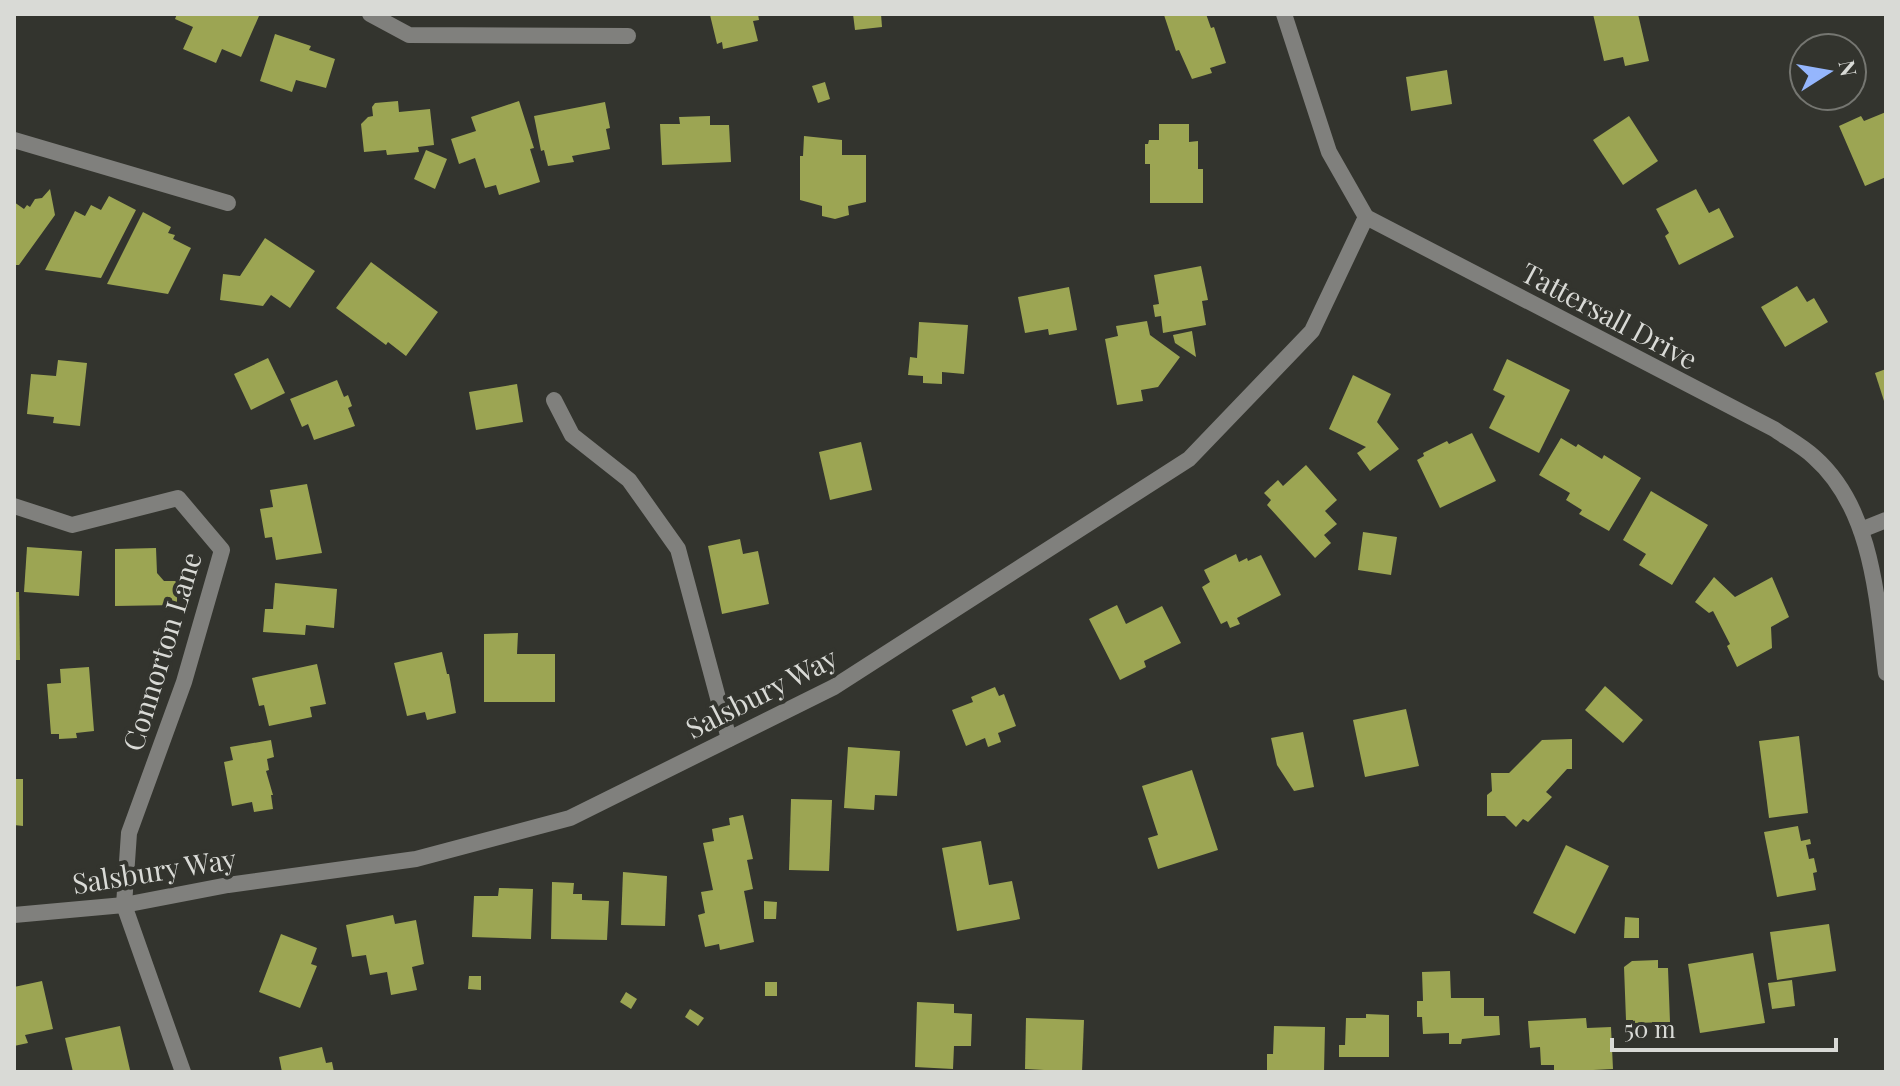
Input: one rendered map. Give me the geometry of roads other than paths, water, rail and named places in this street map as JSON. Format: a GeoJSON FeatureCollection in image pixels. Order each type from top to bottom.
{"type":"FeatureCollection","features":[{"type":"Feature","properties":{"kind":"street"},"geometry":{"type":"LineString","coordinates":[[370,14],[409,35],[628,36]]}},
{"type":"Feature","properties":{"kind":"street"},"geometry":{"type":"LineString","coordinates":[[1284,14],[1329,152],[1366,217]]}},
{"type":"Feature","properties":{"kind":"street"},"geometry":{"type":"LineString","coordinates":[[14,140],[228,203]]}},
{"type":"Feature","properties":{"kind":"street","name":"Tattersall Drive"},"geometry":{"type":"LineString","coordinates":[[1366,217],[1774,429],[1814,457],[1840,486],[1861,530],[1876,593],[1886,673]]}},
{"type":"Feature","properties":{"kind":"street","name":"Salsbury Way"},"geometry":{"type":"LineString","coordinates":[[14,915],[124,905],[228,885],[416,859],[570,818],[834,687],[1189,459],[1312,331],[1366,217]]}},
{"type":"Feature","properties":{"kind":"street"},"geometry":{"type":"LineString","coordinates":[[554,400],[572,435],[629,480],[678,549],[729,739]]}},
{"type":"Feature","properties":{"kind":"street","name":"Connorton Lane"},"geometry":{"type":"LineString","coordinates":[[14,506],[72,525],[178,498],[222,550],[184,682],[129,833],[124,905]]}},
{"type":"Feature","properties":{"kind":"street"},"geometry":{"type":"LineString","coordinates":[[1861,530],[1886,520]]}},
{"type":"Feature","properties":{"kind":"street"},"geometry":{"type":"LineString","coordinates":[[124,905],[183,1072]]}}]}
